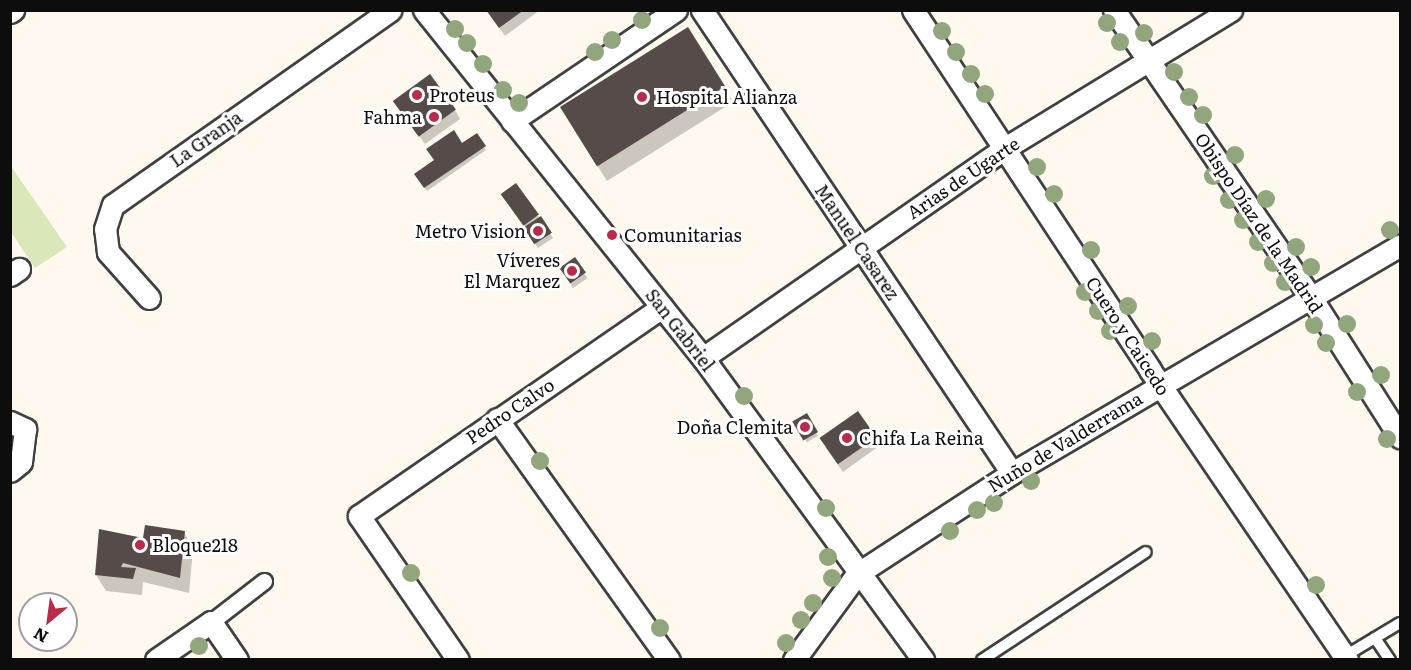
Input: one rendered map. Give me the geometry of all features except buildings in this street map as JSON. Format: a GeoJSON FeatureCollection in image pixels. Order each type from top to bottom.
{"type":"FeatureCollection","features":[{"type":"Feature","properties":{"kind":"street","name":"La Granja"},"geometry":{"type":"LineString","coordinates":[[149,298],[108,252],[105,229],[112,205],[390,10]]}},
{"type":"Feature","properties":{"kind":"street","name":"San Gabriel"},"geometry":{"type":"LineString","coordinates":[[424,10],[703,358],[857,574],[923,660]]}},
{"type":"Feature","properties":{"kind":"street"},"geometry":{"type":"LineString","coordinates":[[512,121],[676,10]]}},
{"type":"Feature","properties":{"kind":"street","name":"Manuel Casarez"},"geometry":{"type":"LineString","coordinates":[[702,10],[1011,473]]}},
{"type":"Feature","properties":{"kind":"street","name":"Cuero y Caicedo"},"geometry":{"type":"LineString","coordinates":[[913,10],[1159,384],[1346,658]]}},
{"type":"Feature","properties":{"kind":"street","name":"Obispo Díaz de la Madrid"},"geometry":{"type":"LineString","coordinates":[[1114,10],[1312,299],[1401,437]]}},
{"type":"Feature","properties":{"kind":"street","name":"Arias de Ugarte"},"geometry":{"type":"LineString","coordinates":[[703,358],[1005,148],[1231,10]]}},
{"type":"Feature","properties":{"kind":"street","name":"Nuño de Valderrama"},"geometry":{"type":"LineString","coordinates":[[794,660],[857,574],[1011,473],[1159,384],[1312,299],[1401,245]]}},
{"type":"Feature","properties":{"kind":"street","name":"Pedro Calvo"},"geometry":{"type":"LineString","coordinates":[[458,660],[359,516],[662,307]]}},
{"type":"Feature","properties":{"kind":"street"},"geometry":{"type":"LineString","coordinates":[[497,419],[669,660]]}},
{"type":"Feature","properties":{"kind":"street"},"geometry":{"type":"LineString","coordinates":[[10,422],[25,429],[21,462],[10,471]]}},
{"type":"Feature","properties":{"kind":"street"},"geometry":{"type":"LineString","coordinates":[[156,660],[211,622],[264,581]]}},
{"type":"Feature","properties":{"kind":"street"},"geometry":{"type":"LineString","coordinates":[[211,622],[237,660]]}},
{"type":"Feature","properties":{"kind":"lane"},"geometry":{"type":"LineString","coordinates":[[982,660],[996,656],[1146,552]]}},
{"type":"Feature","properties":{"kind":"lane"},"geometry":{"type":"LineString","coordinates":[[1346,658],[1401,622]]}},
{"type":"Feature","properties":{"kind":"lane"},"geometry":{"type":"LineString","coordinates":[[1375,638],[1390,660]]}},
{"type":"Feature","properties":{"kind":"green space"},"geometry":{"type":"Polygon","coordinates":[[[10,165],[67,247],[35,268],[11,232],[10,165]]]}},
{"type":"Feature","properties":{"kind":"place","name":"Proteus"},"geometry":{"type":"Point","coordinates":[417,95]}},
{"type":"Feature","properties":{"kind":"place","name":"Hospital Alianza"},"geometry":{"type":"Point","coordinates":[642,97]}},
{"type":"Feature","properties":{"kind":"place","name":"Fahma"},"geometry":{"type":"Point","coordinates":[434,117]}},
{"type":"Feature","properties":{"kind":"place","name":"Metro Vision"},"geometry":{"type":"Point","coordinates":[538,231]}},
{"type":"Feature","properties":{"kind":"place","name":"Comunitarias"},"geometry":{"type":"Point","coordinates":[612,235]}},
{"type":"Feature","properties":{"kind":"place","name":"Víveres El Marquez"},"geometry":{"type":"Point","coordinates":[572,271]}},
{"type":"Feature","properties":{"kind":"place","name":"Doña Clemita"},"geometry":{"type":"Point","coordinates":[805,427]}},
{"type":"Feature","properties":{"kind":"place","name":"Chifa La Reina"},"geometry":{"type":"Point","coordinates":[847,438]}},
{"type":"Feature","properties":{"kind":"place","name":"Bloque218"},"geometry":{"type":"Point","coordinates":[140,545]}}]}
